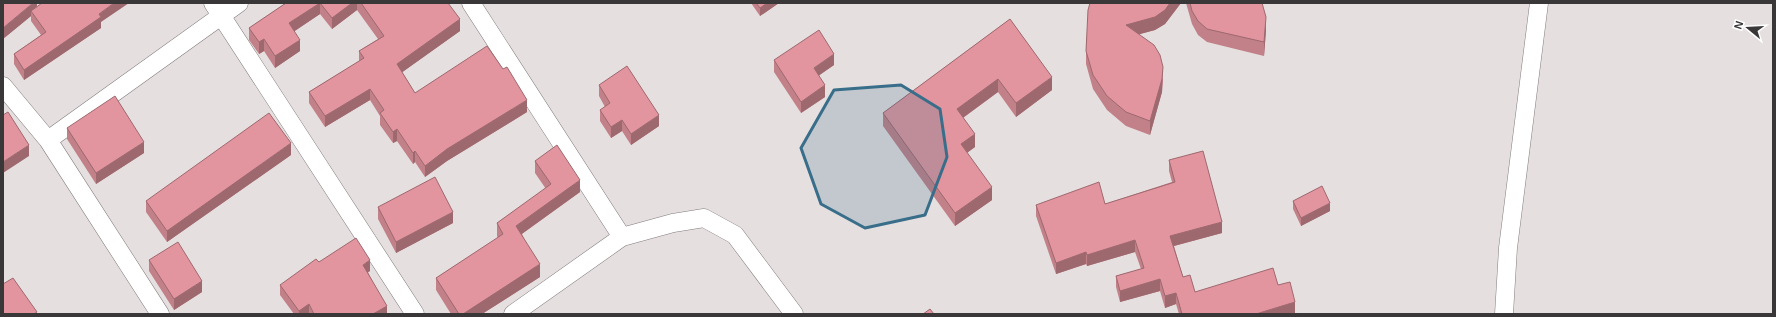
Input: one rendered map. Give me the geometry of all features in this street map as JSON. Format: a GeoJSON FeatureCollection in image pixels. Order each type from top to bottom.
{"type":"FeatureCollection","features":[{"type":"Feature","properties":{"kind":"street"},"geometry":{"type":"LineString","coordinates":[[48,140],[217,9],[239,3]]}},
{"type":"Feature","properties":{"kind":"street"},"geometry":{"type":"LineString","coordinates":[[471,3],[622,237]]}},
{"type":"Feature","properties":{"kind":"street"},"geometry":{"type":"LineString","coordinates":[[1504,314],[1508,248],[1539,3]]}},
{"type":"Feature","properties":{"kind":"street"},"geometry":{"type":"LineString","coordinates":[[217,9],[415,314]]}},
{"type":"Feature","properties":{"kind":"street"},"geometry":{"type":"LineString","coordinates":[[3,86],[48,140],[160,314]]}},
{"type":"Feature","properties":{"kind":"street"},"geometry":{"type":"LineString","coordinates":[[513,314],[622,237],[673,223],[704,218],[735,235],[794,314]]}},
{"type":"Feature","properties":{"kind":"highlighted area"},"geometry":{"type":"Polygon","coordinates":[[[901,85],[940,109],[947,157],[925,215],[865,228],[821,204],[801,148],[834,90],[901,85]]]}},
{"type":"Feature","properties":{"kind":"building"},"geometry":{"type":"Polygon","coordinates":[[[3,3],[33,3],[3,28],[3,3]]]}},
{"type":"Feature","properties":{"kind":"building"},"geometry":{"type":"Polygon","coordinates":[[[42,3],[114,3],[99,14],[101,17],[24,70],[14,54],[46,32],[31,11],[42,3]]]}},
{"type":"Feature","properties":{"kind":"building"},"geometry":{"type":"Polygon","coordinates":[[[286,3],[320,3],[289,23],[300,40],[275,56],[264,39],[259,42],[249,28],[286,3]]]}},
{"type":"Feature","properties":{"kind":"building"},"geometry":{"type":"Polygon","coordinates":[[[320,3],[352,3],[332,18],[320,3]]]}},
{"type":"Feature","properties":{"kind":"building"},"geometry":{"type":"Polygon","coordinates":[[[361,3],[448,3],[460,19],[397,64],[415,93],[487,46],[503,69],[507,67],[527,100],[447,149],[425,166],[415,151],[413,153],[397,129],[393,132],[380,113],[384,110],[370,89],[325,116],[309,92],[364,58],[359,51],[384,36],[361,3]]]}},
{"type":"Feature","properties":{"kind":"building"},"geometry":{"type":"Polygon","coordinates":[[[756,3],[767,3],[760,8],[756,3]]]}},
{"type":"Feature","properties":{"kind":"building"},"geometry":{"type":"Polygon","coordinates":[[[1090,3],[1170,3],[1165,10],[1155,17],[1126,25],[1154,45],[1160,55],[1163,67],[1162,79],[1150,121],[1126,112],[1107,96],[1093,75],[1086,51],[1088,10],[1090,3]]]}},
{"type":"Feature","properties":{"kind":"building"},"geometry":{"type":"Polygon","coordinates":[[[1190,3],[1262,3],[1266,17],[1264,42],[1207,29],[1198,21],[1192,11],[1190,3]]]}},
{"type":"Feature","properties":{"kind":"building"},"geometry":{"type":"Polygon","coordinates":[[[1010,19],[1052,77],[1016,103],[998,79],[957,109],[975,134],[961,144],[992,187],[955,213],[883,113],[1010,19]]]}},
{"type":"Feature","properties":{"kind":"building"},"geometry":{"type":"Polygon","coordinates":[[[819,30],[834,54],[814,68],[825,85],[801,102],[774,60],[819,30]]]}},
{"type":"Feature","properties":{"kind":"building"},"geometry":{"type":"Polygon","coordinates":[[[627,66],[659,115],[631,134],[622,120],[611,127],[600,110],[610,103],[599,85],[627,66]]]}},
{"type":"Feature","properties":{"kind":"building"},"geometry":{"type":"Polygon","coordinates":[[[115,96],[144,142],[96,173],[67,128],[115,96]]]}},
{"type":"Feature","properties":{"kind":"building"},"geometry":{"type":"Polygon","coordinates":[[[8,112],[29,145],[3,162],[3,115],[8,112]]]}},
{"type":"Feature","properties":{"kind":"building"},"geometry":{"type":"Polygon","coordinates":[[[269,113],[291,143],[167,231],[146,201],[269,113]]]}},
{"type":"Feature","properties":{"kind":"building"},"geometry":{"type":"Polygon","coordinates":[[[557,145],[580,180],[516,226],[540,264],[463,314],[459,314],[436,278],[503,234],[497,223],[551,184],[535,161],[557,145]]]}},
{"type":"Feature","properties":{"kind":"building"},"geometry":{"type":"Polygon","coordinates":[[[1203,151],[1222,222],[1170,236],[1183,277],[1190,275],[1195,292],[1273,268],[1278,285],[1290,282],[1295,302],[1256,314],[1182,314],[1176,293],[1165,296],[1160,279],[1120,291],[1116,276],[1144,268],[1135,240],[1087,255],[1086,252],[1056,263],[1036,205],[1099,182],[1105,204],[1175,182],[1169,160],[1203,151]]]}},
{"type":"Feature","properties":{"kind":"building"},"geometry":{"type":"Polygon","coordinates":[[[435,177],[453,212],[396,242],[378,207],[435,177]]]}},
{"type":"Feature","properties":{"kind":"building"},"geometry":{"type":"Polygon","coordinates":[[[1322,186],[1330,203],[1301,218],[1293,201],[1322,186]]]}},
{"type":"Feature","properties":{"kind":"building"},"geometry":{"type":"Polygon","coordinates":[[[356,238],[370,260],[363,265],[387,306],[373,314],[314,314],[309,304],[299,311],[280,285],[316,259],[319,262],[356,238]]]}},
{"type":"Feature","properties":{"kind":"building"},"geometry":{"type":"Polygon","coordinates":[[[178,242],[202,281],[174,299],[149,260],[178,242]]]}},
{"type":"Feature","properties":{"kind":"building"},"geometry":{"type":"Polygon","coordinates":[[[13,278],[37,312],[34,314],[3,314],[3,284],[13,278]]]}},
{"type":"Feature","properties":{"kind":"building"},"geometry":{"type":"Polygon","coordinates":[[[930,309],[934,314],[923,314],[930,309]]]}}]}
